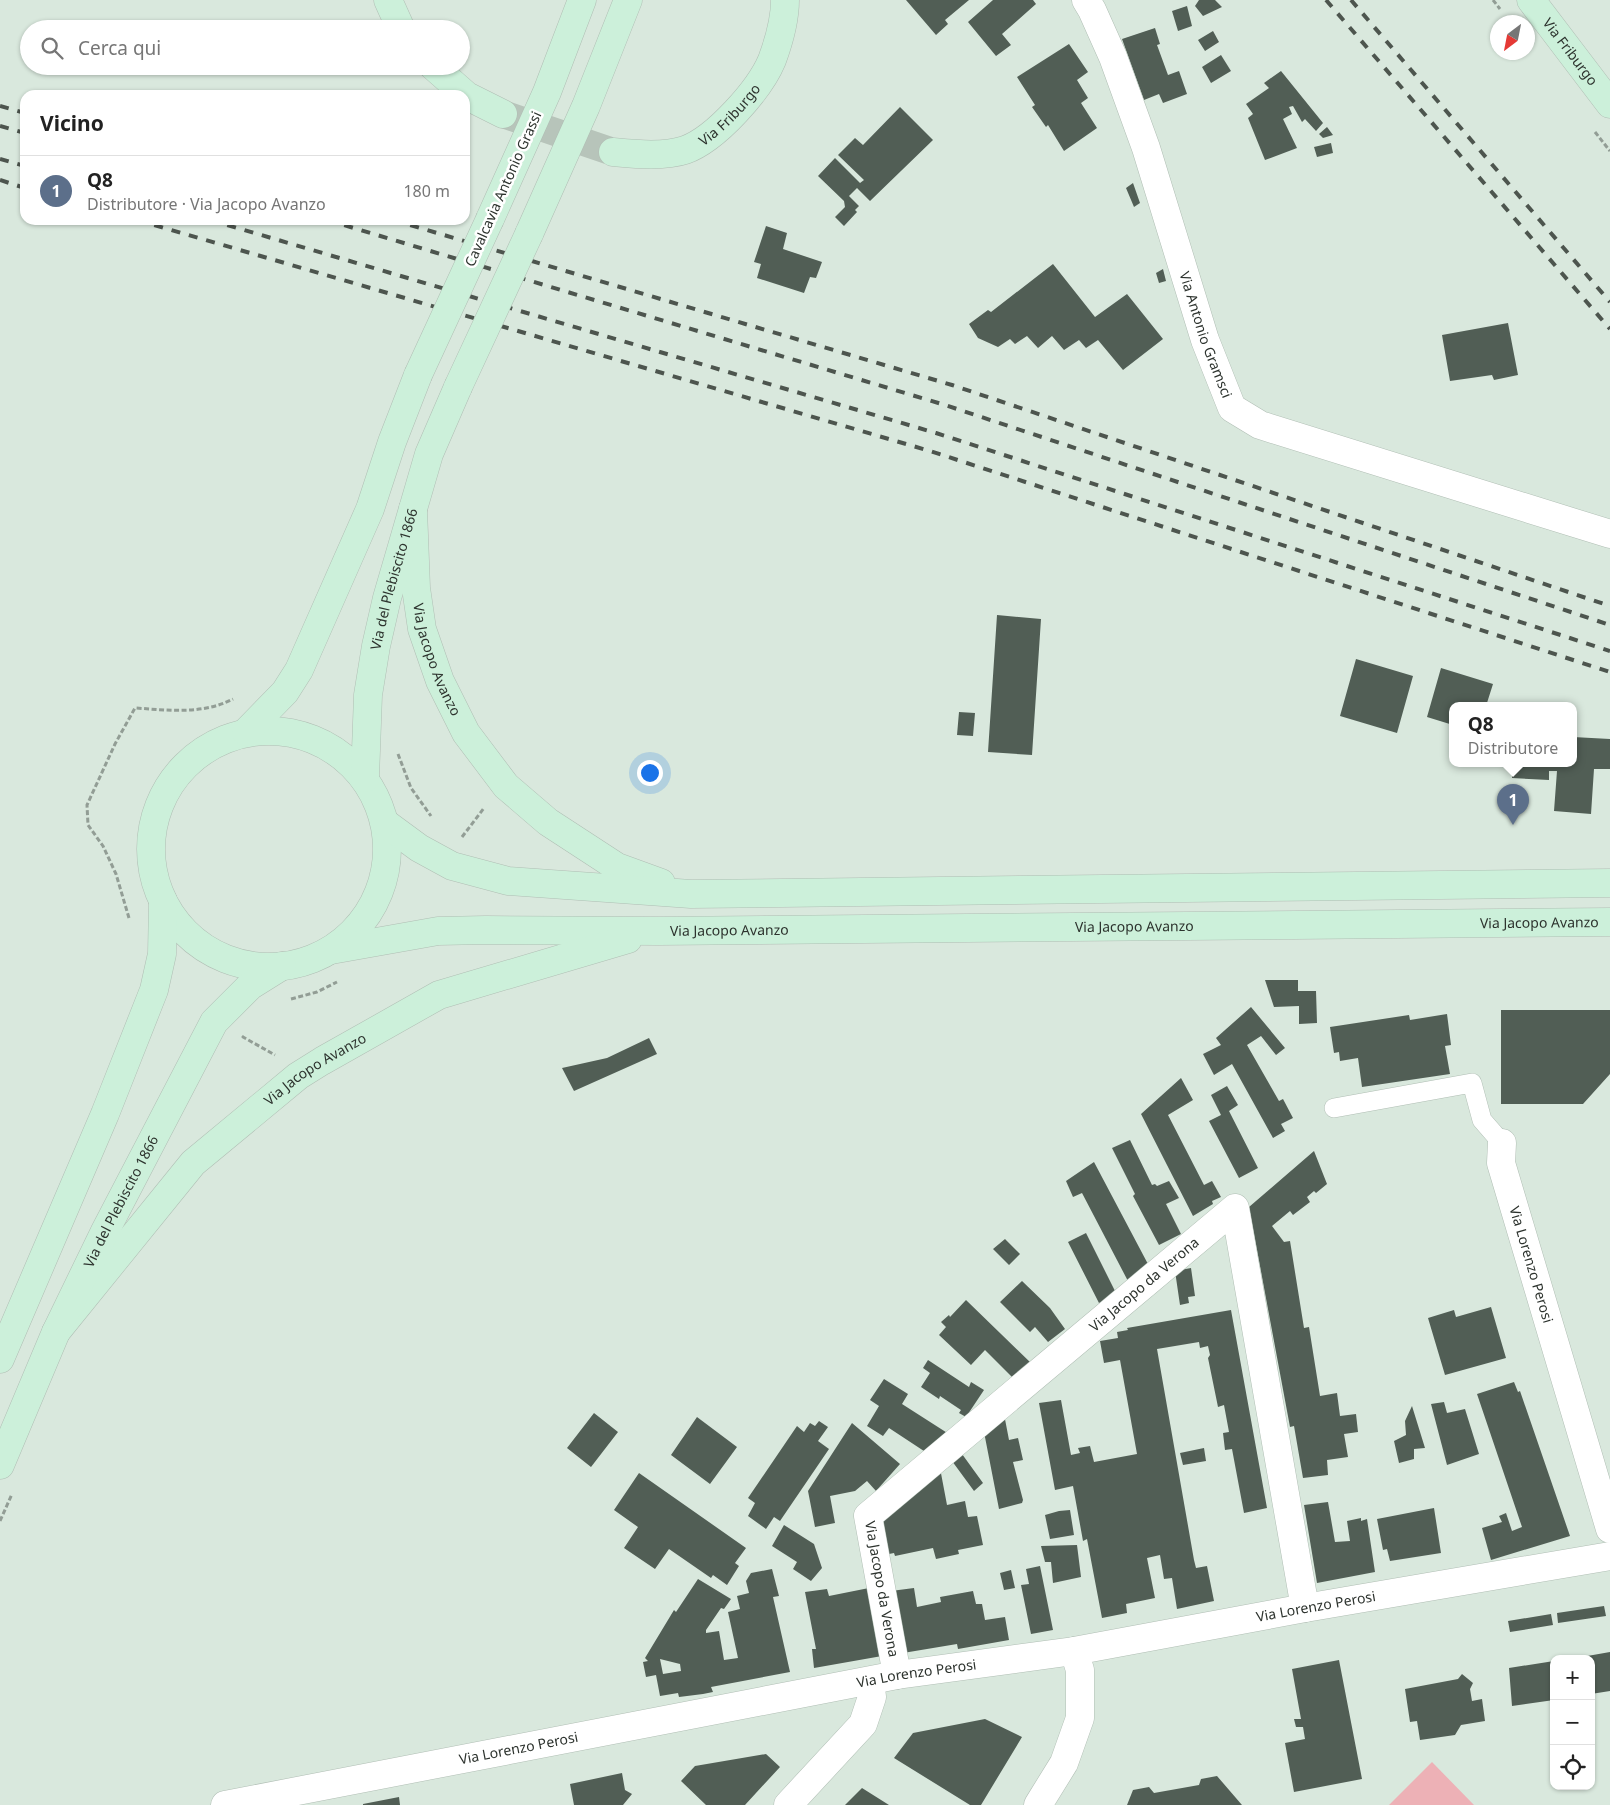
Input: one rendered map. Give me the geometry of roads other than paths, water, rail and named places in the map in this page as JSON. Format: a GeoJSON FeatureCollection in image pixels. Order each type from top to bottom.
{"type":"FeatureCollection","features":[{"type":"Feature","properties":{"kind":"main road"},"geometry":{"type":"LineString","coordinates":[[388,0],[397,20]]}},
{"type":"Feature","properties":{"kind":"main road","name":"Cavalcavia Antonio Grassi"},"geometry":{"type":"LineString","coordinates":[[246,732],[285,692],[300,670],[370,509],[392,442],[418,375],[547,92],[582,0]]}},
{"type":"Feature","properties":{"kind":"main road","name":"Via del Plebiscito 1866"},"geometry":{"type":"LineString","coordinates":[[365,778],[368,695],[376,646],[387,598],[429,454],[586,106],[628,0]]}},
{"type":"Feature","properties":{"kind":"main road","name":"Via Friburgo"},"geometry":{"type":"LineString","coordinates":[[613,152],[649,155],[685,150],[712,135],[748,98],[771,61],[785,17],[785,0]]}},
{"type":"Feature","properties":{"kind":"main road","name":"Via Friburgo"},"geometry":{"type":"LineString","coordinates":[[1531,0],[1610,104]]}},
{"type":"Feature","properties":{"kind":"main road"},"geometry":{"type":"LineString","coordinates":[[443,75],[460,90]]}},
{"type":"Feature","properties":{"kind":"main road"},"geometry":{"type":"LineString","coordinates":[[470,98],[503,114]]}},
{"type":"Feature","properties":{"kind":"main road","name":"Via Jacopo Avanzo"},"geometry":{"type":"LineString","coordinates":[[413,509],[416,588],[422,629],[440,682],[466,733],[506,786],[548,822],[617,867],[691,894]]}},
{"type":"Feature","properties":{"kind":"main road"},"geometry":{"type":"LineString","coordinates":[[268,730],[290,732],[312,738],[332,748],[350,762],[365,778],[378,800],[385,823],[388,853],[383,882],[372,909],[354,932],[331,950],[307,961],[282,966],[253,966],[226,958],[200,945],[179,925],[163,901],[155,880],[151,856],[152,828],[161,801],[175,777],[194,757],[218,742],[246,732],[268,730]]}},
{"type":"Feature","properties":{"kind":"main road","name":"Via Jacopo Avanzo"},"geometry":{"type":"LineString","coordinates":[[385,823],[419,848],[452,866],[508,881],[691,894],[1610,883]]}},
{"type":"Feature","properties":{"kind":"main road"},"geometry":{"type":"LineString","coordinates":[[0,1359],[105,1114],[154,990],[162,954],[163,901]]}},
{"type":"Feature","properties":{"kind":"main road","name":"Via Jacopo Avanzo"},"geometry":{"type":"LineString","coordinates":[[331,950],[438,931],[659,931],[1610,922]]}},
{"type":"Feature","properties":{"kind":"main road","name":"Via Jacopo Avanzo"},"geometry":{"type":"LineString","coordinates":[[56,1332],[193,1163],[298,1076],[322,1060],[439,995],[659,931]]}},
{"type":"Feature","properties":{"kind":"main road","name":"Via del Plebiscito 1866"},"geometry":{"type":"LineString","coordinates":[[8,1475],[56,1332],[104,1233],[214,1022],[250,986],[282,966]]}},
{"type":"Feature","properties":{"kind":"street","name":"Via Antonio Gramsci"},"geometry":{"type":"LineString","coordinates":[[1086,0],[1113,57],[1143,139],[1205,340],[1232,408],[1260,425],[1610,534]]}},
{"type":"Feature","properties":{"kind":"street","name":"Via Lorenzo Perosi"},"geometry":{"type":"LineString","coordinates":[[1502,1143],[1501,1163],[1610,1530]]}},
{"type":"Feature","properties":{"kind":"street","name":"Via Jacopo da Verona"},"geometry":{"type":"LineString","coordinates":[[897,1675],[868,1516],[1235,1208],[1305,1608]]}},
{"type":"Feature","properties":{"kind":"street","name":"Via Lorenzo Perosi"},"geometry":{"type":"LineString","coordinates":[[225,1805],[897,1675],[1074,1651],[1305,1608],[1610,1556]]}},
{"type":"Feature","properties":{"kind":"street"},"geometry":{"type":"LineString","coordinates":[[1038,1805],[1064,1763],[1080,1718],[1080,1670],[1074,1651]]}},
{"type":"Feature","properties":{"kind":"street"},"geometry":{"type":"LineString","coordinates":[[788,1805],[863,1724],[872,1697],[870,1681]]}},
{"type":"Feature","properties":{"kind":"lane"},"geometry":{"type":"LineString","coordinates":[[1334,1108],[1472,1083],[1482,1120],[1502,1143]]}},
{"type":"Feature","properties":{"kind":"tunnel"},"geometry":{"type":"LineString","coordinates":[[503,114],[613,152]]}},
{"type":"Feature","properties":{"kind":"railway"},"geometry":{"type":"LineString","coordinates":[[1326,0],[1610,329]]}},
{"type":"Feature","properties":{"kind":"railway"},"geometry":{"type":"LineString","coordinates":[[1351,0],[1610,302]]}},
{"type":"Feature","properties":{"kind":"railway"},"geometry":{"type":"LineString","coordinates":[[0,106],[20,112]]}},
{"type":"Feature","properties":{"kind":"railway"},"geometry":{"type":"LineString","coordinates":[[0,126],[20,132]]}},
{"type":"Feature","properties":{"kind":"railway"},"geometry":{"type":"LineString","coordinates":[[0,159],[20,165]]}},
{"type":"Feature","properties":{"kind":"railway"},"geometry":{"type":"LineString","coordinates":[[0,180],[20,186]]}},
{"type":"Feature","properties":{"kind":"railway"},"geometry":{"type":"LineString","coordinates":[[154,225],[930,451],[1610,672]]}},
{"type":"Feature","properties":{"kind":"railway"},"geometry":{"type":"LineString","coordinates":[[227,225],[936,433],[1610,651]]}},
{"type":"Feature","properties":{"kind":"railway"},"geometry":{"type":"LineString","coordinates":[[344,225],[945,405],[1610,625]]}},
{"type":"Feature","properties":{"kind":"railway"},"geometry":{"type":"LineString","coordinates":[[410,225],[952,385],[1610,606]]}},
{"type":"Feature","properties":{"kind":"place","name":"Q8"},"geometry":{"type":"Point","coordinates":[1513,825]}}]}
